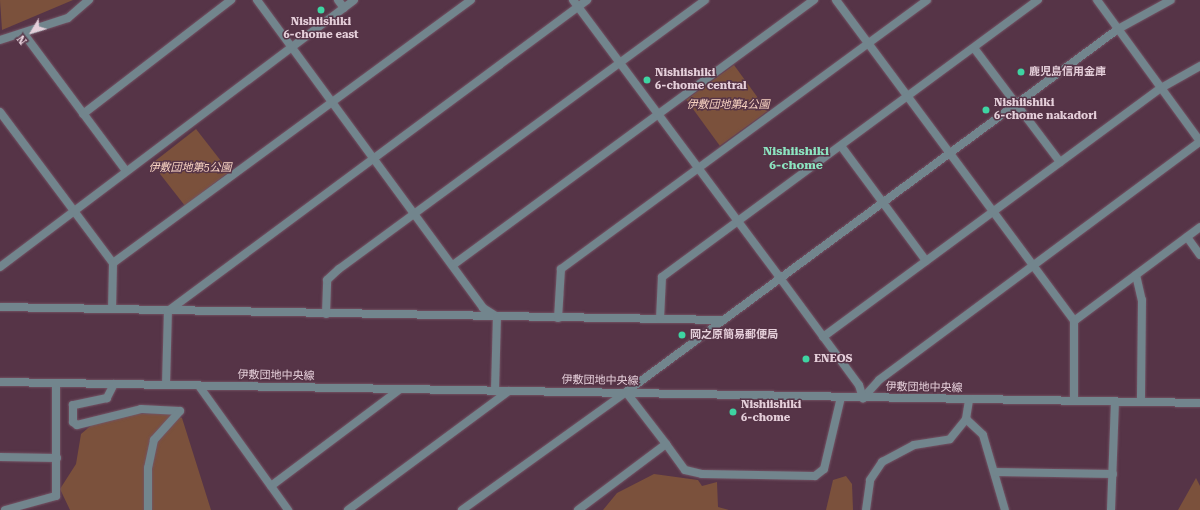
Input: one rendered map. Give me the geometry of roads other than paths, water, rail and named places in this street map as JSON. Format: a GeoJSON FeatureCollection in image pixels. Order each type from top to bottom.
{"type":"FeatureCollection","features":[{"type":"Feature","properties":{"kind":"street"},"geometry":{"type":"LineString","coordinates":[[0,40],[24,34],[68,18],[89,0]]}},
{"type":"Feature","properties":{"kind":"street"},"geometry":{"type":"LineString","coordinates":[[83,114],[231,0]]}},
{"type":"Feature","properties":{"kind":"street"},"geometry":{"type":"LineString","coordinates":[[257,0],[454,266],[483,308],[496,317]]}},
{"type":"Feature","properties":{"kind":"street"},"geometry":{"type":"LineString","coordinates":[[338,0],[344,8]]}},
{"type":"Feature","properties":{"kind":"street"},"geometry":{"type":"LineString","coordinates":[[0,267],[354,0]]}},
{"type":"Feature","properties":{"kind":"street"},"geometry":{"type":"LineString","coordinates":[[113,263],[471,0]]}},
{"type":"Feature","properties":{"kind":"street"},"geometry":{"type":"LineString","coordinates":[[168,311],[374,157],[576,3],[587,0]]}},
{"type":"Feature","properties":{"kind":"street"},"geometry":{"type":"LineString","coordinates":[[326,314],[327,280],[415,213],[705,0]]}},
{"type":"Feature","properties":{"kind":"street"},"geometry":{"type":"LineString","coordinates":[[454,266],[814,0]]}},
{"type":"Feature","properties":{"kind":"street"},"geometry":{"type":"LineString","coordinates":[[836,0],[1074,321],[1074,401]]}},
{"type":"Feature","properties":{"kind":"street"},"geometry":{"type":"LineString","coordinates":[[558,318],[561,269],[698,166],[869,44],[927,0]]}},
{"type":"Feature","properties":{"kind":"street"},"geometry":{"type":"LineString","coordinates":[[660,319],[662,277],[1038,0]]}},
{"type":"Feature","properties":{"kind":"street"},"geometry":{"type":"LineString","coordinates":[[576,3],[823,337],[858,386],[863,398],[879,380],[1034,267],[1200,141],[1097,0]]}},
{"type":"Feature","properties":{"kind":"street"},"geometry":{"type":"LineString","coordinates":[[462,510],[626,392],[1118,29],[1171,0]]}},
{"type":"Feature","properties":{"kind":"street"},"geometry":{"type":"LineString","coordinates":[[24,34],[126,171]]}},
{"type":"Feature","properties":{"kind":"street"},"geometry":{"type":"LineString","coordinates":[[974,48],[1060,162]]}},
{"type":"Feature","properties":{"kind":"street"},"geometry":{"type":"LineString","coordinates":[[823,337],[1161,88],[1200,66]]}},
{"type":"Feature","properties":{"kind":"street"},"geometry":{"type":"LineString","coordinates":[[0,112],[113,263],[112,309]]}},
{"type":"Feature","properties":{"kind":"street"},"geometry":{"type":"LineString","coordinates":[[841,146],[926,261]]}},
{"type":"Feature","properties":{"kind":"street"},"geometry":{"type":"LineString","coordinates":[[1074,321],[1200,227]]}},
{"type":"Feature","properties":{"kind":"street"},"geometry":{"type":"LineString","coordinates":[[1187,237],[1200,255]]}},
{"type":"Feature","properties":{"kind":"street"},"geometry":{"type":"LineString","coordinates":[[1136,275],[1142,300],[1141,402]]}},
{"type":"Feature","properties":{"kind":"street"},"geometry":{"type":"LineString","coordinates":[[0,307],[723,320]]}},
{"type":"Feature","properties":{"kind":"street"},"geometry":{"type":"LineString","coordinates":[[166,385],[168,311]]}},
{"type":"Feature","properties":{"kind":"street"},"geometry":{"type":"LineString","coordinates":[[495,391],[496,317]]}},
{"type":"Feature","properties":{"kind":"street","name":"伊敷団地中央線"},"geometry":{"type":"LineString","coordinates":[[0,382],[1200,403]]}},
{"type":"Feature","properties":{"kind":"street"},"geometry":{"type":"LineString","coordinates":[[5,510],[56,496],[56,383]]}},
{"type":"Feature","properties":{"kind":"street"},"geometry":{"type":"LineString","coordinates":[[114,384],[107,398],[73,405],[73,422],[77,425],[141,409],[180,411],[154,440],[148,475],[148,510]]}},
{"type":"Feature","properties":{"kind":"street"},"geometry":{"type":"LineString","coordinates":[[199,386],[288,510]]}},
{"type":"Feature","properties":{"kind":"street"},"geometry":{"type":"LineString","coordinates":[[271,486],[400,389]]}},
{"type":"Feature","properties":{"kind":"street"},"geometry":{"type":"LineString","coordinates":[[348,510],[509,391]]}},
{"type":"Feature","properties":{"kind":"street"},"geometry":{"type":"LineString","coordinates":[[626,392],[685,470],[815,476],[824,470],[841,397]]}},
{"type":"Feature","properties":{"kind":"street"},"geometry":{"type":"LineString","coordinates":[[866,510],[870,480],[882,462],[914,446],[950,439],[966,420],[969,399]]}},
{"type":"Feature","properties":{"kind":"street"},"geometry":{"type":"LineString","coordinates":[[1111,510],[1115,402]]}},
{"type":"Feature","properties":{"kind":"street"},"geometry":{"type":"LineString","coordinates":[[966,420],[983,435],[1005,510]]}},
{"type":"Feature","properties":{"kind":"street"},"geometry":{"type":"LineString","coordinates":[[578,510],[666,444]]}},
{"type":"Feature","properties":{"kind":"street"},"geometry":{"type":"LineString","coordinates":[[0,457],[57,458]]}},
{"type":"Feature","properties":{"kind":"street"},"geometry":{"type":"LineString","coordinates":[[995,472],[1113,474]]}},
{"type":"Feature","properties":{"kind":"place","name":"Nishiishiki 6-chome east"},"geometry":{"type":"Point","coordinates":[321,10]}},
{"type":"Feature","properties":{"kind":"place","name":"鹿児島信用金庫"},"geometry":{"type":"Point","coordinates":[1021,72]}},
{"type":"Feature","properties":{"kind":"place","name":"Nishiishiki 6-chome central"},"geometry":{"type":"Point","coordinates":[647,80]}},
{"type":"Feature","properties":{"kind":"place","name":"Nishiishiki 6-chome nakadori"},"geometry":{"type":"Point","coordinates":[986,110]}},
{"type":"Feature","properties":{"kind":"place","name":"岡之原簡易郵便局"},"geometry":{"type":"Point","coordinates":[682,335]}},
{"type":"Feature","properties":{"kind":"place","name":"ENEOS"},"geometry":{"type":"Point","coordinates":[806,359]}},
{"type":"Feature","properties":{"kind":"place","name":"Nishiishiki 6-chome"},"geometry":{"type":"Point","coordinates":[733,412]}},
{"type":"Feature","properties":{"kind":"district","name":"Nishiishiki 6-chome"},"geometry":{"type":"Point","coordinates":[796,159]}},
{"type":"Feature","properties":{"kind":"park label","name":"伊敷団地第4公園"},"geometry":{"type":"Point","coordinates":[728,105]}},
{"type":"Feature","properties":{"kind":"park label","name":"伊敷団地第5公園"},"geometry":{"type":"Point","coordinates":[190,168]}}]}
